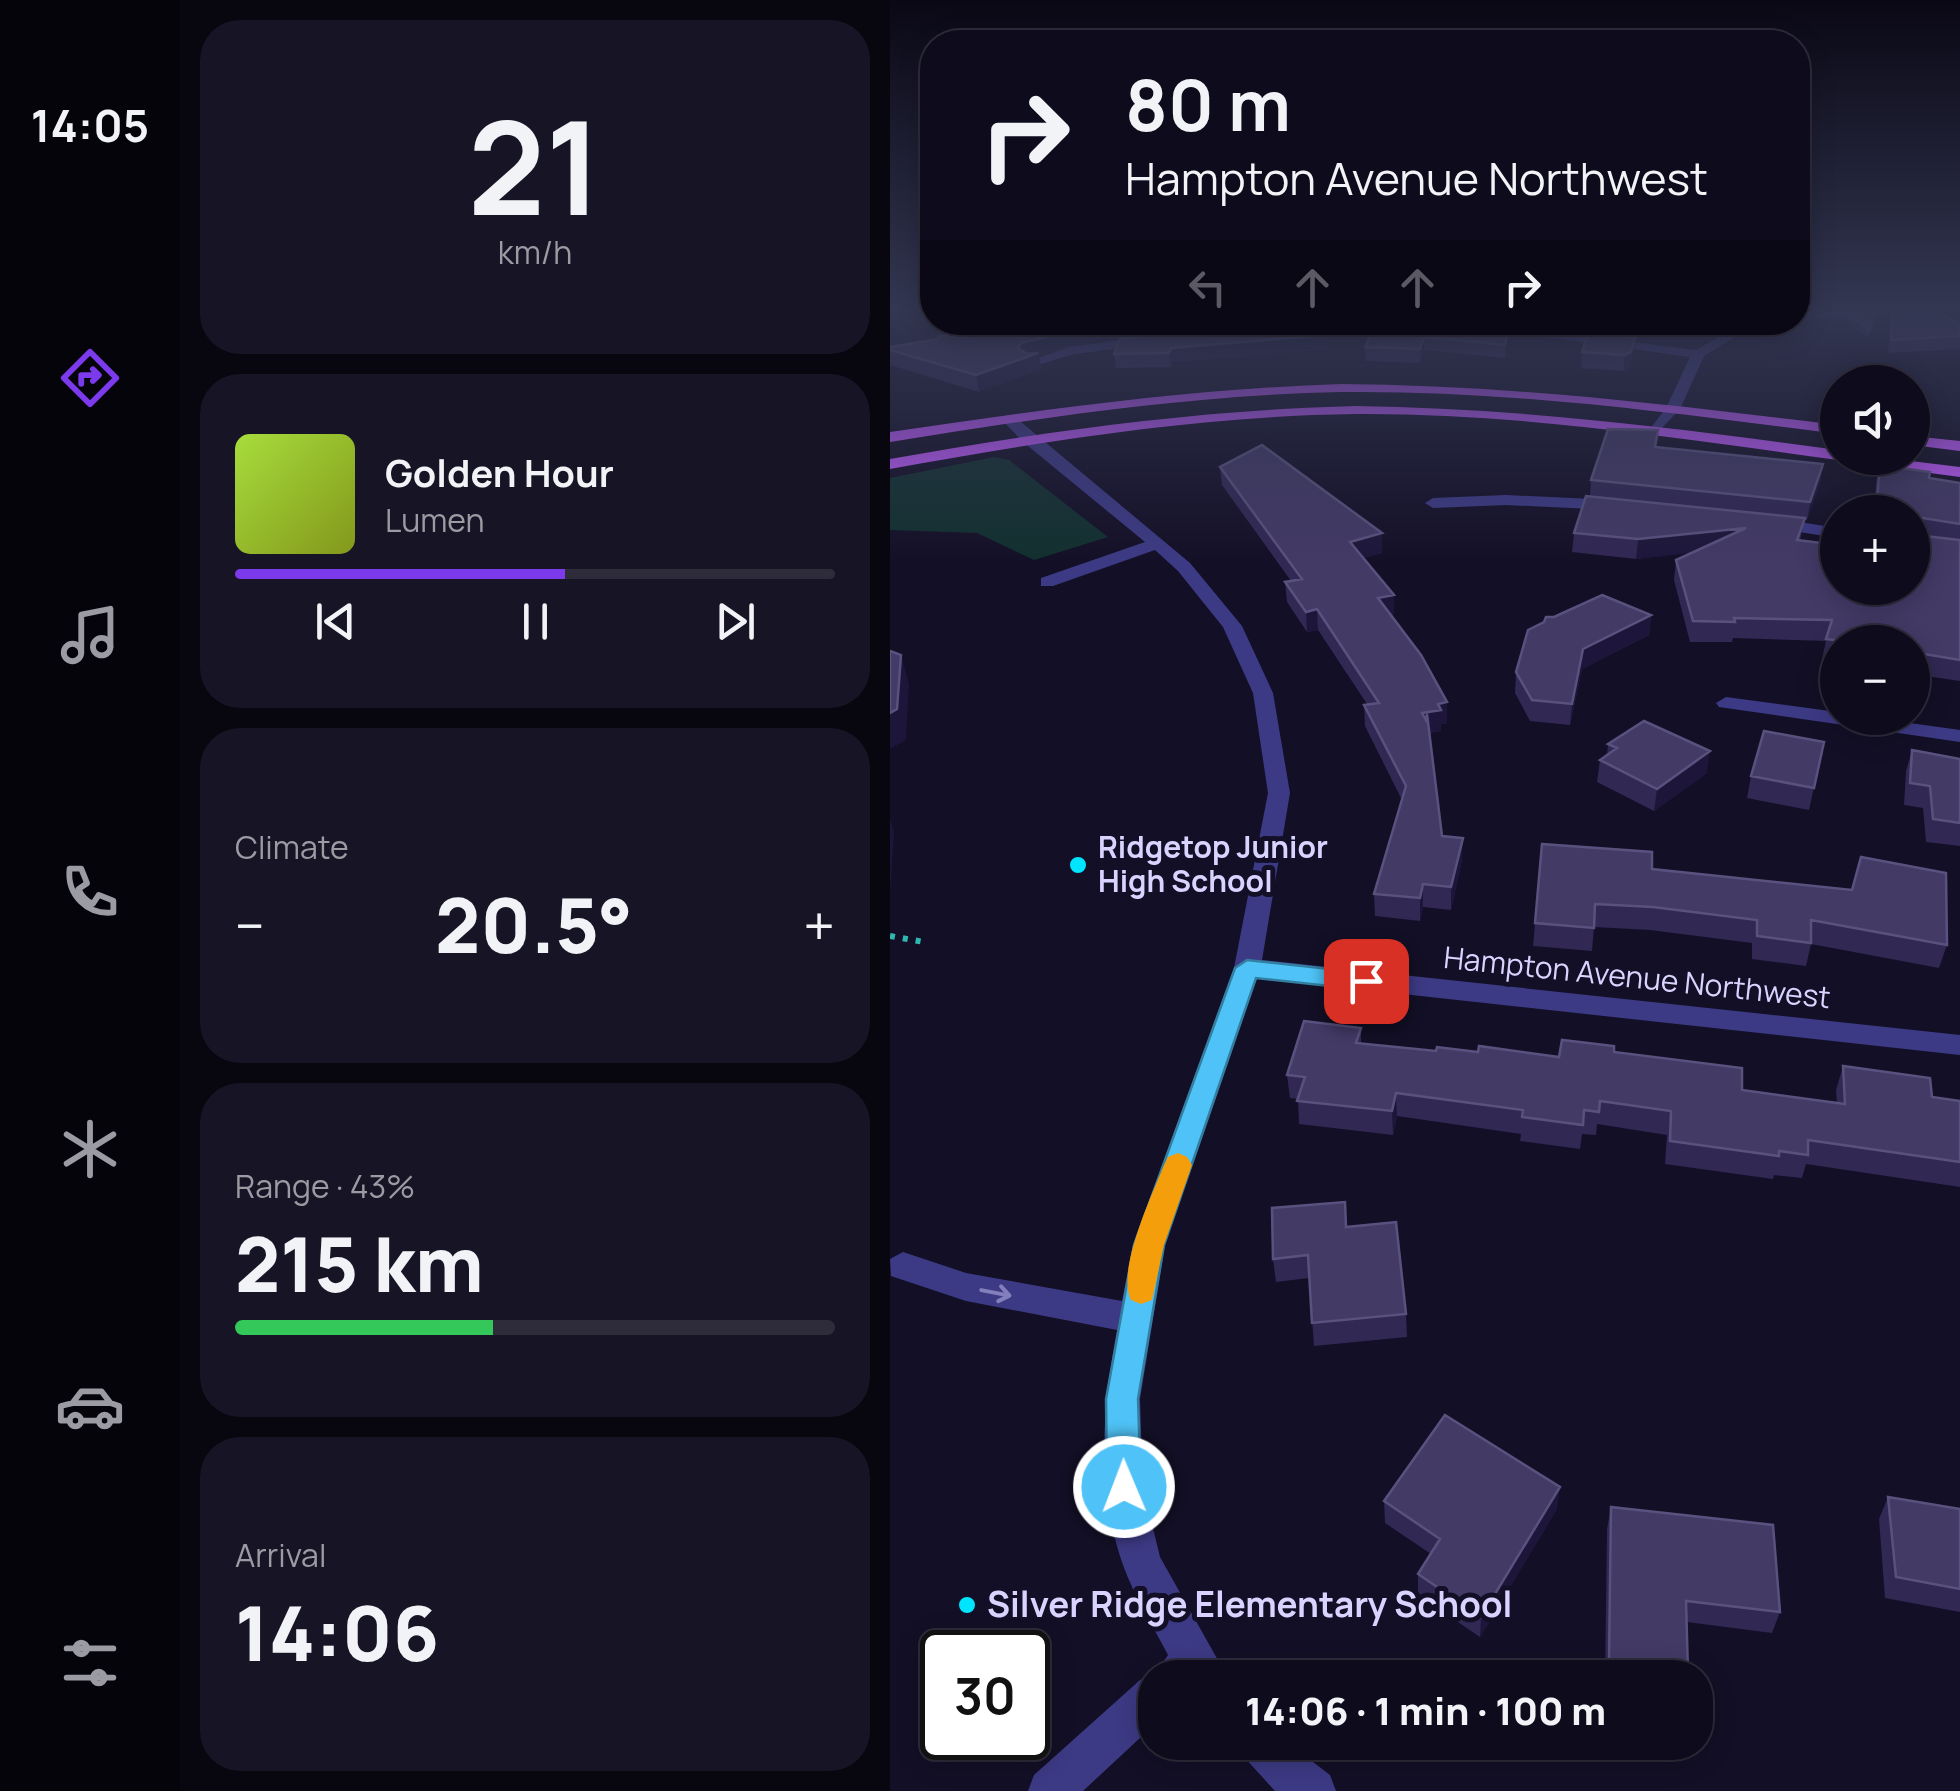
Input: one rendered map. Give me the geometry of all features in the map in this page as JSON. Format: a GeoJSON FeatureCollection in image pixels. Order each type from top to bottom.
{"type":"FeatureCollection","features":[{"type":"Feature","properties":{"kind":"main road"},"geometry":{"type":"LineString","coordinates":[[890,437],[1206,397]]}},
{"type":"Feature","properties":{"kind":"main road"},"geometry":{"type":"LineString","coordinates":[[1565,397],[1820,428]]}},
{"type":"Feature","properties":{"kind":"main road"},"geometry":{"type":"LineString","coordinates":[[890,464],[1027,438],[1188,418],[1359,410],[1462,413],[1656,430],[1820,453]]}},
{"type":"Feature","properties":{"kind":"main road"},"geometry":{"type":"LineString","coordinates":[[1930,442],[1960,446]]}},
{"type":"Feature","properties":{"kind":"main road"},"geometry":{"type":"LineString","coordinates":[[1930,468],[1960,472]]}},
{"type":"Feature","properties":{"kind":"street"},"geometry":{"type":"LineString","coordinates":[[1656,430],[1678,397]]}},
{"type":"Feature","properties":{"kind":"street"},"geometry":{"type":"LineString","coordinates":[[1009,419],[1184,566],[1232,626],[1262,693],[1278,793],[1247,968],[1149,1245],[1122,1399],[1124,1487],[1142,1563],[1186,1660]]}},
{"type":"Feature","properties":{"kind":"street"},"geometry":{"type":"LineString","coordinates":[[1434,503],[1506,500],[1636,506]]}},
{"type":"Feature","properties":{"kind":"street"},"geometry":{"type":"LineString","coordinates":[[1762,522],[1820,530]]}},
{"type":"Feature","properties":{"kind":"street"},"geometry":{"type":"LineString","coordinates":[[1047,582],[1158,544]]}},
{"type":"Feature","properties":{"kind":"street"},"geometry":{"type":"LineString","coordinates":[[1726,703],[1960,736]]}},
{"type":"Feature","properties":{"kind":"street","name":"Hampton Avenue Northwest"},"geometry":{"type":"LineString","coordinates":[[1247,968],[1960,1045]]}},
{"type":"Feature","properties":{"kind":"street"},"geometry":{"type":"LineString","coordinates":[[903,1266],[966,1287],[1136,1319]]}},
{"type":"Feature","properties":{"kind":"street"},"geometry":{"type":"LineString","coordinates":[[1051,1791],[1138,1711]]}},
{"type":"Feature","properties":{"kind":"street"},"geometry":{"type":"LineString","coordinates":[[1274,1760],[1314,1791]]}},
{"type":"Feature","properties":{"kind":"path"},"geometry":{"type":"LineString","coordinates":[[890,936],[924,942]]}},
{"type":"Feature","properties":{"kind":"green space"},"geometry":{"type":"Polygon","coordinates":[[[994,457],[1009,460],[1108,537],[1034,560],[977,533],[890,530],[890,478],[994,457]]]}},
{"type":"Feature","properties":{"kind":"building"},"geometry":{"type":"Polygon","coordinates":[[[1608,429],[1658,430],[1655,447],[1820,464],[1810,502],[1591,480],[1608,429]]]}},
{"type":"Feature","properties":{"kind":"building"},"geometry":{"type":"Polygon","coordinates":[[[1262,445],[1382,533],[1350,542],[1394,595],[1378,598],[1421,655],[1447,702],[1438,704],[1441,710],[1422,713],[1426,720],[1427,714],[1442,836],[1463,838],[1451,887],[1423,884],[1420,898],[1374,894],[1406,786],[1364,705],[1379,703],[1317,609],[1306,612],[1285,582],[1302,579],[1220,467],[1262,445]]]}},
{"type":"Feature","properties":{"kind":"building"},"geometry":{"type":"Polygon","coordinates":[[[1879,475],[1930,475],[1929,478],[1960,483],[1960,524],[1930,519],[1930,495],[1877,495],[1879,475]]]}},
{"type":"Feature","properties":{"kind":"building"},"geometry":{"type":"Polygon","coordinates":[[[1586,496],[1805,518],[1797,540],[1820,543],[1820,605],[1930,605],[1930,537],[1960,540],[1960,660],[1930,655],[1930,625],[1830,625],[1832,620],[1734,618],[1735,622],[1693,621],[1676,560],[1746,528],[1638,539],[1574,533],[1586,496]]]}},
{"type":"Feature","properties":{"kind":"building"},"geometry":{"type":"Polygon","coordinates":[[[1602,595],[1651,615],[1583,649],[1572,704],[1532,700],[1516,672],[1528,630],[1546,617],[1602,595]]]}},
{"type":"Feature","properties":{"kind":"building"},"geometry":{"type":"Polygon","coordinates":[[[890,651],[901,655],[897,709],[890,713],[890,651]]]}},
{"type":"Feature","properties":{"kind":"building"},"geometry":{"type":"Polygon","coordinates":[[[1644,721],[1710,751],[1657,789],[1600,760],[1617,748],[1608,744],[1644,721]]]}},
{"type":"Feature","properties":{"kind":"building"},"geometry":{"type":"Polygon","coordinates":[[[1764,731],[1824,742],[1814,788],[1751,776],[1764,731]]]}},
{"type":"Feature","properties":{"kind":"building"},"geometry":{"type":"Polygon","coordinates":[[[1912,750],[1960,759],[1960,823],[1933,819],[1930,786],[1910,783],[1912,750]]]}},
{"type":"Feature","properties":{"kind":"building"},"geometry":{"type":"Polygon","coordinates":[[[1542,844],[1652,852],[1652,869],[1852,890],[1861,857],[1946,873],[1947,945],[1811,920],[1811,943],[1757,936],[1757,920],[1653,907],[1595,904],[1594,928],[1535,923],[1542,844]]]}},
{"type":"Feature","properties":{"kind":"building"},"geometry":{"type":"Polygon","coordinates":[[[1304,1021],[1361,1028],[1356,1043],[1436,1051],[1437,1047],[1478,1052],[1479,1046],[1559,1057],[1562,1040],[1614,1046],[1614,1052],[1742,1068],[1742,1090],[1845,1104],[1843,1066],[1930,1078],[1932,1097],[1960,1101],[1960,1162],[1808,1140],[1808,1155],[1779,1151],[1779,1156],[1670,1141],[1671,1111],[1600,1101],[1599,1112],[1584,1110],[1583,1125],[1522,1117],[1523,1110],[1396,1093],[1392,1111],[1297,1101],[1305,1077],[1287,1075],[1304,1021]]]}},
{"type":"Feature","properties":{"kind":"building"},"geometry":{"type":"Polygon","coordinates":[[[1345,1202],[1346,1227],[1396,1222],[1406,1314],[1312,1323],[1308,1255],[1273,1259],[1272,1208],[1345,1202]]]}},
{"type":"Feature","properties":{"kind":"building"},"geometry":{"type":"Polygon","coordinates":[[[1445,1415],[1560,1487],[1481,1617],[1418,1574],[1440,1539],[1384,1501],[1445,1415]]]}},
{"type":"Feature","properties":{"kind":"building"},"geometry":{"type":"Polygon","coordinates":[[[1888,1497],[1960,1509],[1960,1589],[1896,1577],[1888,1497]]]}},
{"type":"Feature","properties":{"kind":"building"},"geometry":{"type":"Polygon","coordinates":[[[1611,1507],[1773,1525],[1780,1612],[1686,1601],[1688,1660],[1609,1660],[1611,1507]]]}},
{"type":"Feature","properties":{"kind":"slow traffic"},"geometry":{"type":"LineString","coordinates":[[1141,1290],[1149,1245],[1178,1165]]}},
{"type":"Feature","properties":{"kind":"place","name":"Ridgetop Junior High School"},"geometry":{"type":"Point","coordinates":[1078,865]}},
{"type":"Feature","properties":{"kind":"place","name":"Silver Ridge Elementary School"},"geometry":{"type":"Point","coordinates":[967,1605]}},
{"type":"Feature","properties":{"kind":"route"},"geometry":{"type":"LineString","coordinates":[[1124,1487],[1122,1399],[1149,1245],[1247,968],[1366,981]]}}]}
